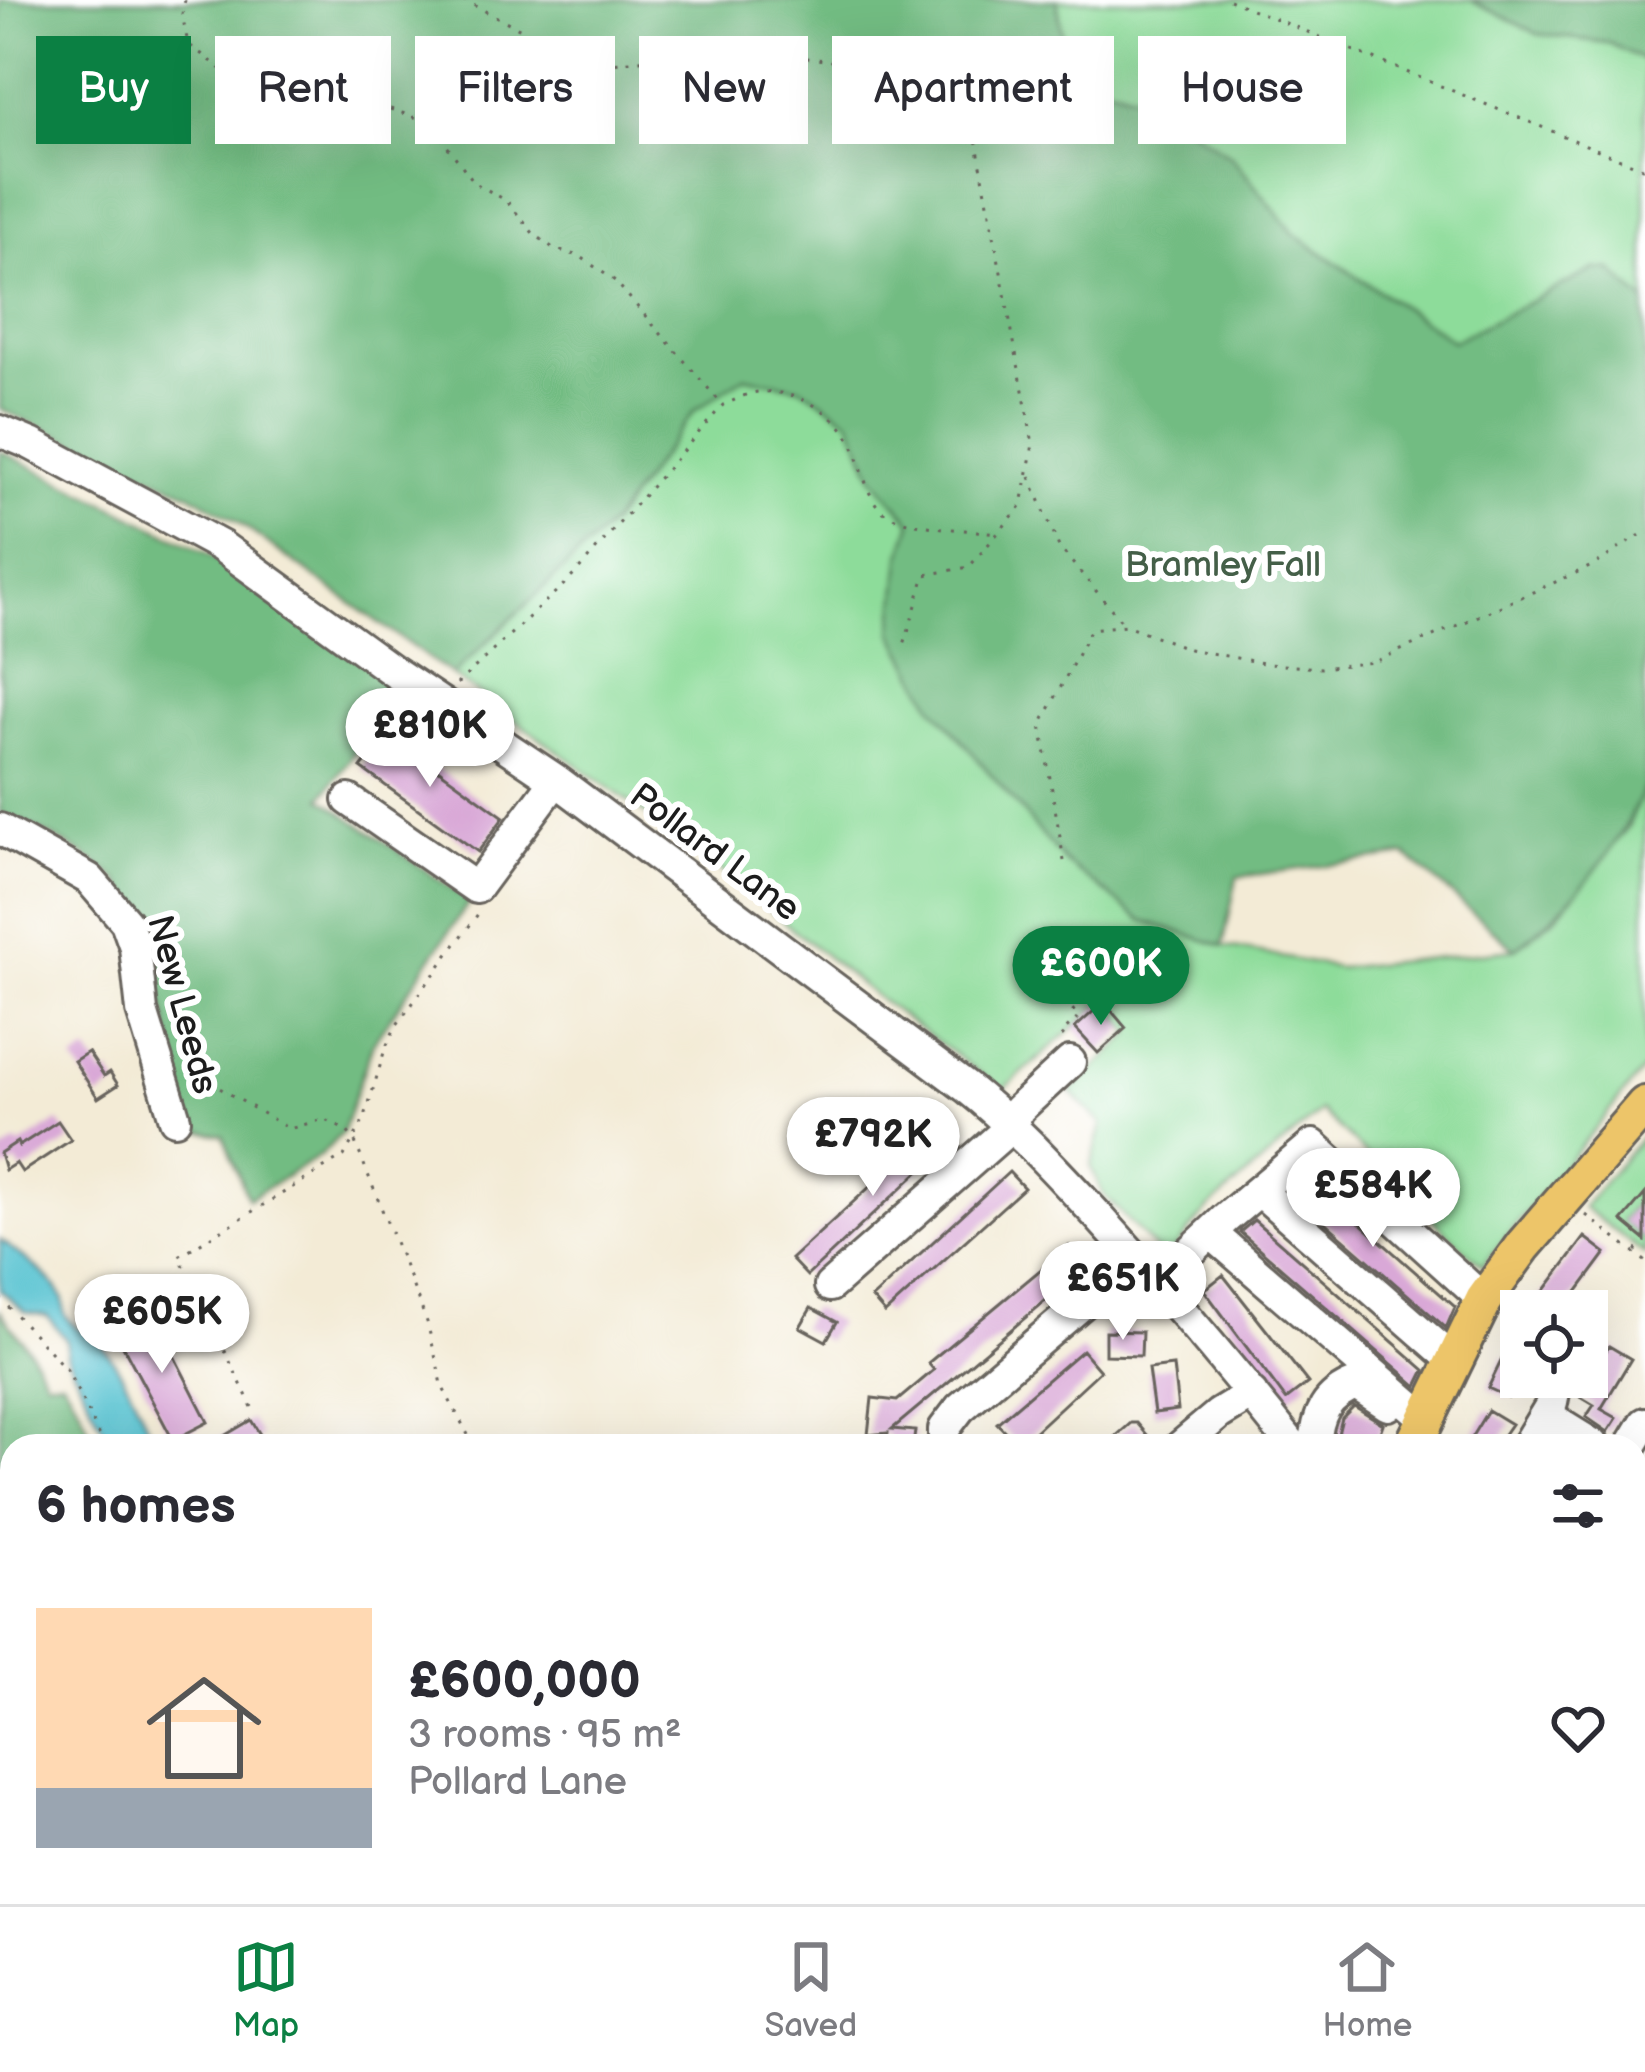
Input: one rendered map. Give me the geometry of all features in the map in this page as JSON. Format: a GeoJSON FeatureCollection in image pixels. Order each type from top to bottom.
{"type":"FeatureCollection","features":[{"type":"Feature","properties":{"kind":"main road"},"geometry":{"type":"LineString","coordinates":[[1420,1432],[1484,1300],[1523,1246],[1645,1106]]}},
{"type":"Feature","properties":{"kind":"street","name":"Pollard Lane"},"geometry":{"type":"LineString","coordinates":[[0,431],[220,545],[556,780],[1013,1124],[1158,1282],[1284,1434]]}},
{"type":"Feature","properties":{"kind":"street"},"geometry":{"type":"LineString","coordinates":[[349,800],[476,888],[556,780]]}},
{"type":"Feature","properties":{"kind":"street","name":"New Leeds"},"geometry":{"type":"LineString","coordinates":[[0,829],[89,879],[113,903],[135,947],[142,1011],[175,1119]]}},
{"type":"Feature","properties":{"kind":"street"},"geometry":{"type":"LineString","coordinates":[[830,1286],[1013,1124],[1018,1110],[1070,1062]]}},
{"type":"Feature","properties":{"kind":"street"},"geometry":{"type":"LineString","coordinates":[[1158,1282],[1313,1145],[1484,1300]]}},
{"type":"Feature","properties":{"kind":"street"},"geometry":{"type":"LineString","coordinates":[[1261,1192],[1453,1360]]}},
{"type":"Feature","properties":{"kind":"street"},"geometry":{"type":"LineString","coordinates":[[1210,1233],[1420,1432]]}},
{"type":"Feature","properties":{"kind":"street"},"geometry":{"type":"LineString","coordinates":[[944,1434],[960,1408],[1136,1258]]}},
{"type":"Feature","properties":{"kind":"street"},"geometry":{"type":"LineString","coordinates":[[1315,1434],[1316,1420],[1337,1391],[1356,1384],[1420,1432]]}},
{"type":"Feature","properties":{"kind":"street"},"geometry":{"type":"LineString","coordinates":[[1195,1434],[1252,1394]]}},
{"type":"Feature","properties":{"kind":"street"},"geometry":{"type":"LineString","coordinates":[[1533,1434],[1553,1398]]}},
{"type":"Feature","properties":{"kind":"street"},"geometry":{"type":"LineString","coordinates":[[1545,1415],[1575,1434]]}},
{"type":"Feature","properties":{"kind":"path"},"geometry":{"type":"LineString","coordinates":[[185,0],[182,14],[188,44],[230,75],[292,80],[342,102],[363,100],[429,122],[475,183],[507,201],[533,233],[615,281],[723,406]]}},
{"type":"Feature","properties":{"kind":"path"},"geometry":{"type":"LineString","coordinates":[[463,0],[592,65],[731,50],[832,61]]}},
{"type":"Feature","properties":{"kind":"path"},"geometry":{"type":"LineString","coordinates":[[1229,0],[1645,169]]}},
{"type":"Feature","properties":{"kind":"path"},"geometry":{"type":"LineString","coordinates":[[904,645],[925,575],[969,567],[1022,505],[1033,444],[977,144]]}},
{"type":"Feature","properties":{"kind":"path"},"geometry":{"type":"LineString","coordinates":[[438,701],[574,575],[723,406],[755,392],[813,404],[835,418],[850,439],[880,509],[901,521],[998,533]]}},
{"type":"Feature","properties":{"kind":"path"},"geometry":{"type":"LineString","coordinates":[[1028,473],[1059,547],[1126,625]]}},
{"type":"Feature","properties":{"kind":"path"},"geometry":{"type":"LineString","coordinates":[[1064,861],[1041,725],[1091,629],[1126,625],[1189,649],[1268,664],[1321,668],[1374,662],[1594,565],[1645,532]]}},
{"type":"Feature","properties":{"kind":"path"},"geometry":{"type":"LineString","coordinates":[[252,1407],[179,1256],[329,1167],[355,1142],[396,1026],[485,905]]}},
{"type":"Feature","properties":{"kind":"path"},"geometry":{"type":"LineString","coordinates":[[1048,982],[1079,1018]]}},
{"type":"Feature","properties":{"kind":"path"},"geometry":{"type":"LineString","coordinates":[[153,1047],[289,1130],[324,1119],[347,1131],[422,1307],[443,1388],[468,1434]]}},
{"type":"Feature","properties":{"kind":"path"},"geometry":{"type":"LineString","coordinates":[[1565,1199],[1645,1261]]}},
{"type":"Feature","properties":{"kind":"path"},"geometry":{"type":"LineString","coordinates":[[1635,1252],[1645,1241]]}},
{"type":"Feature","properties":{"kind":"path"},"geometry":{"type":"LineString","coordinates":[[0,1298],[67,1370],[99,1434]]}},
{"type":"Feature","properties":{"kind":"green space","name":"Bramley Fall"},"geometry":{"type":"Polygon","coordinates":[[[0,0],[1057,0],[1062,36],[832,36],[832,144],[1114,144],[1114,89],[1138,96],[1138,144],[1213,144],[1232,157],[1295,235],[1453,341],[1595,269],[1611,270],[1645,302],[1645,785],[1591,876],[1515,949],[1406,855],[1237,877],[1223,946],[1141,920],[1064,861],[933,706],[893,632],[901,558],[912,522],[874,478],[850,420],[802,388],[745,376],[694,411],[611,524],[452,675],[235,520],[189,493],[0,409],[0,0]]]}},
{"type":"Feature","properties":{"kind":"green space"},"geometry":{"type":"Polygon","coordinates":[[[1057,0],[1470,0],[1538,34],[1609,43],[1645,61],[1645,302],[1611,270],[1595,269],[1454,341],[1295,235],[1232,157],[1213,144],[1346,144],[1346,36],[1138,36],[1138,96],[1114,89],[1114,36],[1062,36],[1057,0]]]}},
{"type":"Feature","properties":{"kind":"green space"},"geometry":{"type":"Polygon","coordinates":[[[1470,0],[1645,0],[1645,61],[1609,43],[1538,34],[1470,0]]]}},
{"type":"Feature","properties":{"kind":"green space"},"geometry":{"type":"Polygon","coordinates":[[[744,376],[802,388],[850,420],[874,478],[912,522],[901,558],[1141,920],[1223,946],[1339,968],[1515,949],[1556,917],[1628,827],[1645,785],[1645,1068],[1482,1266],[1321,1111],[1207,1210],[1165,1260],[1103,1194],[1091,1167],[1102,1124],[1070,1092],[1132,1033],[1103,1001],[1003,1090],[871,993],[697,851],[452,675],[611,524],[694,411],[744,376]]]}},
{"type":"Feature","properties":{"kind":"green space"},"geometry":{"type":"Polygon","coordinates":[[[0,451],[207,553],[403,686],[322,798],[470,901],[373,1043],[342,1133],[321,1155],[248,1199],[223,1135],[189,1130],[162,999],[131,900],[119,882],[95,863],[0,813],[0,451]]]}},
{"type":"Feature","properties":{"kind":"green space"},"geometry":{"type":"Polygon","coordinates":[[[1645,1133],[1645,1194],[1622,1220],[1642,1238],[1645,1235],[1645,1254],[1583,1207],[1645,1133]]]}},
{"type":"Feature","properties":{"kind":"green space"},"geometry":{"type":"Polygon","coordinates":[[[0,1311],[46,1380],[62,1380],[91,1434],[0,1434],[0,1311]]]}},
{"type":"Feature","properties":{"kind":"water"},"geometry":{"type":"Polygon","coordinates":[[[0,1239],[50,1281],[69,1320],[111,1356],[150,1434],[106,1434],[66,1355],[67,1341],[47,1316],[25,1312],[0,1290],[0,1239]]]}},
{"type":"Feature","properties":{"kind":"building"},"geometry":{"type":"Polygon","coordinates":[[[380,727],[504,817],[478,852],[361,768],[368,759],[361,754],[380,727]]]}},
{"type":"Feature","properties":{"kind":"building"},"geometry":{"type":"Polygon","coordinates":[[[1104,1002],[1126,1028],[1098,1053],[1075,1028],[1104,1002]]]}},
{"type":"Feature","properties":{"kind":"building"},"geometry":{"type":"Polygon","coordinates":[[[88,1052],[104,1076],[110,1072],[118,1085],[98,1098],[74,1061],[88,1052]]]}},
{"type":"Feature","properties":{"kind":"building"},"geometry":{"type":"Polygon","coordinates":[[[943,1120],[957,1136],[807,1276],[791,1259],[943,1120]]]}},
{"type":"Feature","properties":{"kind":"building"},"geometry":{"type":"Polygon","coordinates":[[[58,1121],[71,1140],[22,1172],[16,1163],[5,1170],[0,1153],[58,1121]]]}},
{"type":"Feature","properties":{"kind":"building"},"geometry":{"type":"Polygon","coordinates":[[[1009,1172],[1024,1188],[885,1313],[872,1298],[1009,1172]]]}},
{"type":"Feature","properties":{"kind":"building"},"geometry":{"type":"Polygon","coordinates":[[[1307,1176],[1455,1307],[1446,1328],[1289,1191],[1307,1176]]]}},
{"type":"Feature","properties":{"kind":"building"},"geometry":{"type":"Polygon","coordinates":[[[1645,1194],[1645,1240],[1622,1221],[1645,1194]]]}},
{"type":"Feature","properties":{"kind":"building"},"geometry":{"type":"Polygon","coordinates":[[[1254,1220],[1425,1370],[1417,1386],[1240,1232],[1254,1220]]]}},
{"type":"Feature","properties":{"kind":"building"},"geometry":{"type":"Polygon","coordinates":[[[1585,1237],[1606,1253],[1579,1290],[1545,1290],[1585,1237]]]}},
{"type":"Feature","properties":{"kind":"building"},"geometry":{"type":"Polygon","coordinates":[[[1069,1246],[1086,1267],[892,1429],[915,1434],[868,1434],[872,1398],[897,1401],[934,1370],[928,1363],[1069,1246]]]}},
{"type":"Feature","properties":{"kind":"building"},"geometry":{"type":"Polygon","coordinates":[[[1223,1275],[1308,1383],[1286,1400],[1204,1290],[1223,1275]]]}},
{"type":"Feature","properties":{"kind":"building"},"geometry":{"type":"Polygon","coordinates":[[[811,1308],[837,1322],[826,1341],[800,1327],[811,1308]]]}},
{"type":"Feature","properties":{"kind":"building"},"geometry":{"type":"Polygon","coordinates":[[[152,1313],[208,1422],[185,1434],[170,1434],[115,1331],[152,1313]]]}},
{"type":"Feature","properties":{"kind":"building"},"geometry":{"type":"Polygon","coordinates":[[[1105,1331],[1142,1332],[1141,1356],[1105,1355],[1105,1331]]]}},
{"type":"Feature","properties":{"kind":"building"},"geometry":{"type":"Polygon","coordinates":[[[1608,1348],[1631,1359],[1608,1397],[1608,1348]]]}},
{"type":"Feature","properties":{"kind":"building"},"geometry":{"type":"Polygon","coordinates":[[[1082,1350],[1100,1371],[1032,1434],[1008,1434],[997,1423],[1082,1350]]]}},
{"type":"Feature","properties":{"kind":"building"},"geometry":{"type":"Polygon","coordinates":[[[1500,1363],[1500,1393],[1488,1388],[1500,1363]]]}},
{"type":"Feature","properties":{"kind":"building"},"geometry":{"type":"Polygon","coordinates":[[[1173,1366],[1178,1410],[1154,1413],[1148,1369],[1173,1366]]]}},
{"type":"Feature","properties":{"kind":"building"},"geometry":{"type":"Polygon","coordinates":[[[1582,1398],[1608,1398],[1601,1409],[1617,1418],[1608,1432],[1586,1417],[1594,1405],[1582,1398]]]}},
{"type":"Feature","properties":{"kind":"building"},"geometry":{"type":"Polygon","coordinates":[[[1354,1406],[1383,1424],[1379,1434],[1338,1434],[1342,1418],[1354,1406]]]}},
{"type":"Feature","properties":{"kind":"building"},"geometry":{"type":"Polygon","coordinates":[[[1488,1410],[1511,1424],[1505,1434],[1473,1434],[1488,1410]]]}},
{"type":"Feature","properties":{"kind":"building"},"geometry":{"type":"Polygon","coordinates":[[[251,1420],[260,1434],[227,1434],[251,1420]]]}},
{"type":"Feature","properties":{"kind":"building"},"geometry":{"type":"Polygon","coordinates":[[[1137,1423],[1146,1434],[1119,1434],[1137,1423]]]}}]}
